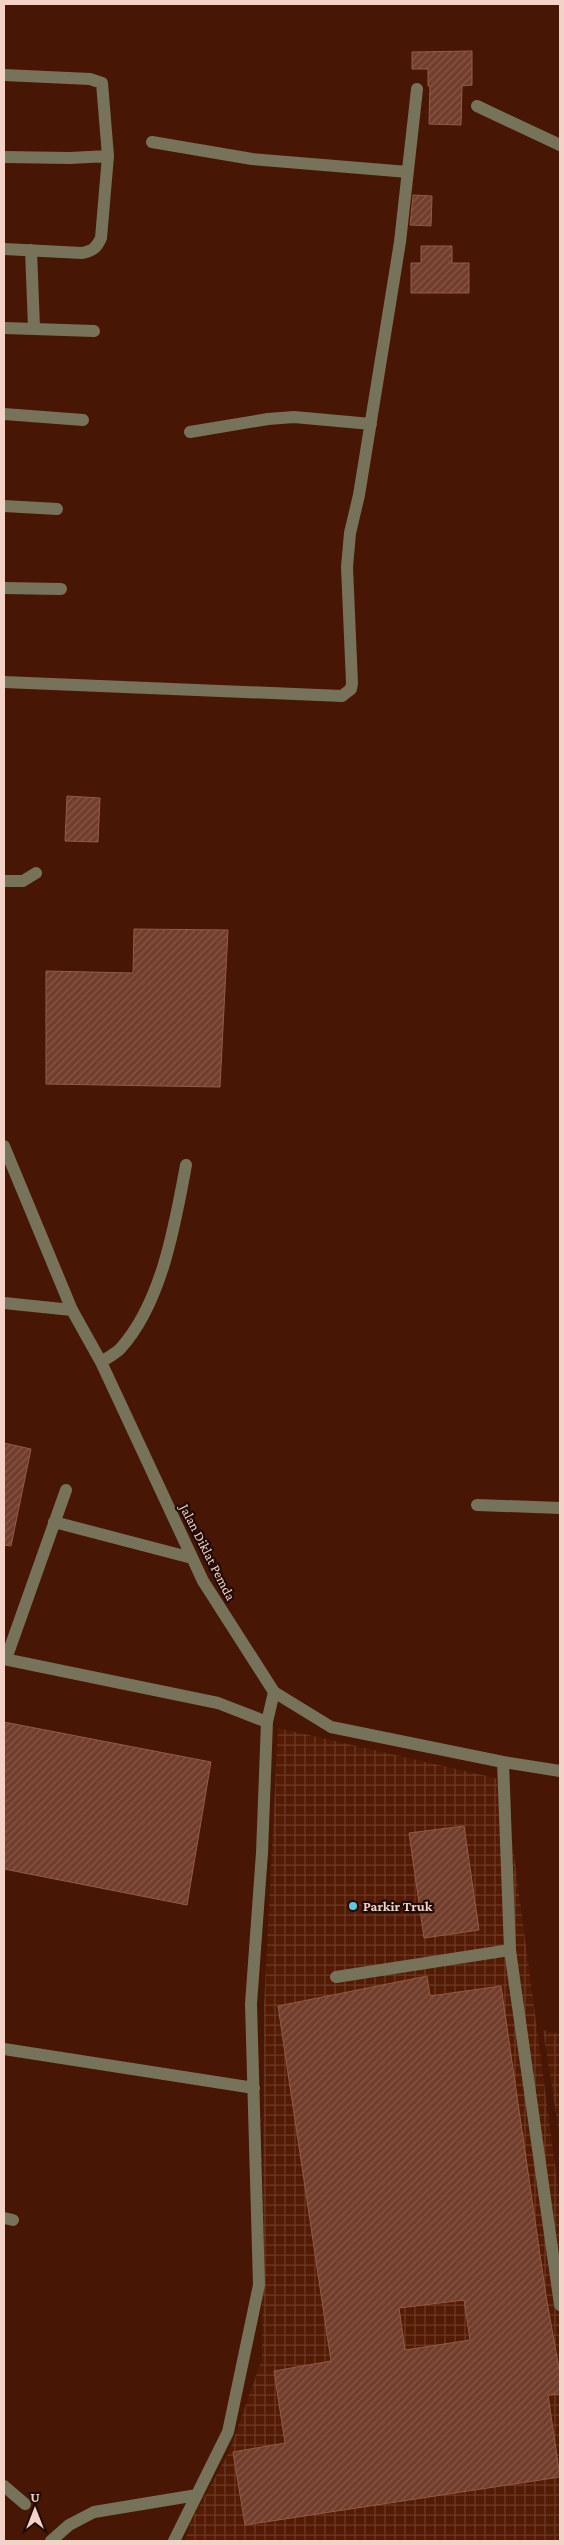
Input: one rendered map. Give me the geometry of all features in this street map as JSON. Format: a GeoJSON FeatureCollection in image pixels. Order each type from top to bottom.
{"type":"FeatureCollection","features":[{"type":"Feature","properties":{"kind":"street"},"geometry":{"type":"LineString","coordinates":[[4,75],[90,79],[102,83],[108,156],[101,238],[97,246],[90,252],[82,253],[4,249]]}},
{"type":"Feature","properties":{"kind":"street"},"geometry":{"type":"LineString","coordinates":[[4,682],[342,696],[347,693],[352,683],[347,567],[350,532],[359,495],[400,242],[417,90]]}},
{"type":"Feature","properties":{"kind":"street"},"geometry":{"type":"LineString","coordinates":[[477,106],[560,145]]}},
{"type":"Feature","properties":{"kind":"street"},"geometry":{"type":"LineString","coordinates":[[152,142],[252,159],[408,172]]}},
{"type":"Feature","properties":{"kind":"street"},"geometry":{"type":"LineString","coordinates":[[4,157],[70,158],[108,156]]}},
{"type":"Feature","properties":{"kind":"street"},"geometry":{"type":"LineString","coordinates":[[30,250],[34,327]]}},
{"type":"Feature","properties":{"kind":"street"},"geometry":{"type":"LineString","coordinates":[[4,328],[34,327],[94,331]]}},
{"type":"Feature","properties":{"kind":"street"},"geometry":{"type":"LineString","coordinates":[[4,414],[83,420]]}},
{"type":"Feature","properties":{"kind":"street"},"geometry":{"type":"LineString","coordinates":[[190,432],[268,419],[294,418],[370,424]]}},
{"type":"Feature","properties":{"kind":"street"},"geometry":{"type":"LineString","coordinates":[[4,506],[58,509]]}},
{"type":"Feature","properties":{"kind":"street"},"geometry":{"type":"LineString","coordinates":[[4,588],[61,589]]}},
{"type":"Feature","properties":{"kind":"street"},"geometry":{"type":"LineString","coordinates":[[4,881],[23,881],[36,873]]}},
{"type":"Feature","properties":{"kind":"street","name":"Jalan Diklat Pemda"},"geometry":{"type":"LineString","coordinates":[[4,1146],[72,1310],[101,1362],[192,1558],[232,1629],[274,1692],[331,1727],[503,1762],[560,1771]]}},
{"type":"Feature","properties":{"kind":"street"},"geometry":{"type":"LineString","coordinates":[[101,1362],[119,1349],[143,1313],[157,1283],[174,1232],[186,1165]]}},
{"type":"Feature","properties":{"kind":"street"},"geometry":{"type":"LineString","coordinates":[[4,1303],[72,1310]]}},
{"type":"Feature","properties":{"kind":"street"},"geometry":{"type":"LineString","coordinates":[[66,1490],[5,1659],[218,1703],[266,1722]]}},
{"type":"Feature","properties":{"kind":"street"},"geometry":{"type":"LineString","coordinates":[[477,1505],[560,1508]]}},
{"type":"Feature","properties":{"kind":"street"},"geometry":{"type":"LineString","coordinates":[[54,1522],[192,1558]]}},
{"type":"Feature","properties":{"kind":"street"},"geometry":{"type":"LineString","coordinates":[[174,2541],[228,2432],[259,2285],[251,2004],[262,1853],[266,1722],[274,1692]]}},
{"type":"Feature","properties":{"kind":"street"},"geometry":{"type":"LineString","coordinates":[[503,1762],[510,1950],[560,2305]]}},
{"type":"Feature","properties":{"kind":"street"},"geometry":{"type":"LineString","coordinates":[[336,1976],[510,1950]]}},
{"type":"Feature","properties":{"kind":"street"},"geometry":{"type":"LineString","coordinates":[[4,2049],[254,2088]]}},
{"type":"Feature","properties":{"kind":"street"},"geometry":{"type":"LineString","coordinates":[[4,2486],[26,2504]]}},
{"type":"Feature","properties":{"kind":"street"},"geometry":{"type":"LineString","coordinates":[[51,2541],[69,2525],[94,2512],[197,2495]]}},
{"type":"Feature","properties":{"kind":"shaded area"},"geometry":{"type":"Polygon","coordinates":[[[278,1728],[504,1780],[560,2203],[560,2541],[185,2541],[191,2521],[229,2452],[262,2359],[264,2005],[278,1728]]]}},
{"type":"Feature","properties":{"kind":"shaded area"},"geometry":{"type":"Polygon","coordinates":[[[543,2030],[560,2034],[560,2139],[543,2030]]]}},
{"type":"Feature","properties":{"kind":"building"},"geometry":{"type":"Polygon","coordinates":[[[472,51],[472,85],[462,86],[461,125],[429,124],[430,86],[428,86],[428,69],[412,69],[412,52],[472,51]]]}},
{"type":"Feature","properties":{"kind":"building"},"geometry":{"type":"Polygon","coordinates":[[[413,195],[432,196],[431,226],[410,225],[413,195]]]}},
{"type":"Feature","properties":{"kind":"building"},"geometry":{"type":"Polygon","coordinates":[[[421,246],[452,246],[452,263],[469,263],[469,293],[411,293],[411,263],[421,263],[421,246]]]}},
{"type":"Feature","properties":{"kind":"building"},"geometry":{"type":"Polygon","coordinates":[[[67,796],[100,798],[98,842],[65,841],[67,796]]]}},
{"type":"Feature","properties":{"kind":"building"},"geometry":{"type":"Polygon","coordinates":[[[134,929],[228,930],[220,1087],[46,1084],[46,971],[133,973],[134,929]]]}},
{"type":"Feature","properties":{"kind":"building"},"geometry":{"type":"Polygon","coordinates":[[[4,1443],[31,1449],[11,1546],[4,1545],[4,1443]]]}},
{"type":"Feature","properties":{"kind":"building"},"geometry":{"type":"Polygon","coordinates":[[[4,1722],[211,1762],[187,1905],[4,1869],[4,1722]]]}},
{"type":"Feature","properties":{"kind":"building"},"geometry":{"type":"Polygon","coordinates":[[[464,1826],[479,1930],[424,1938],[409,1833],[464,1826]]]}},
{"type":"Feature","properties":{"kind":"building"},"geometry":{"type":"Polygon","coordinates":[[[427,1976],[430,1996],[501,1986],[546,2296],[560,2374],[560,2394],[548,2395],[560,2477],[245,2525],[233,2452],[285,2443],[274,2371],[331,2361],[278,2006],[427,1976]],[[464,2300],[399,2308],[405,2350],[470,2340],[464,2300]]]}},
{"type":"Feature","properties":{"kind":"place","name":"Parkir Truk"},"geometry":{"type":"Point","coordinates":[353,1906]}}]}
